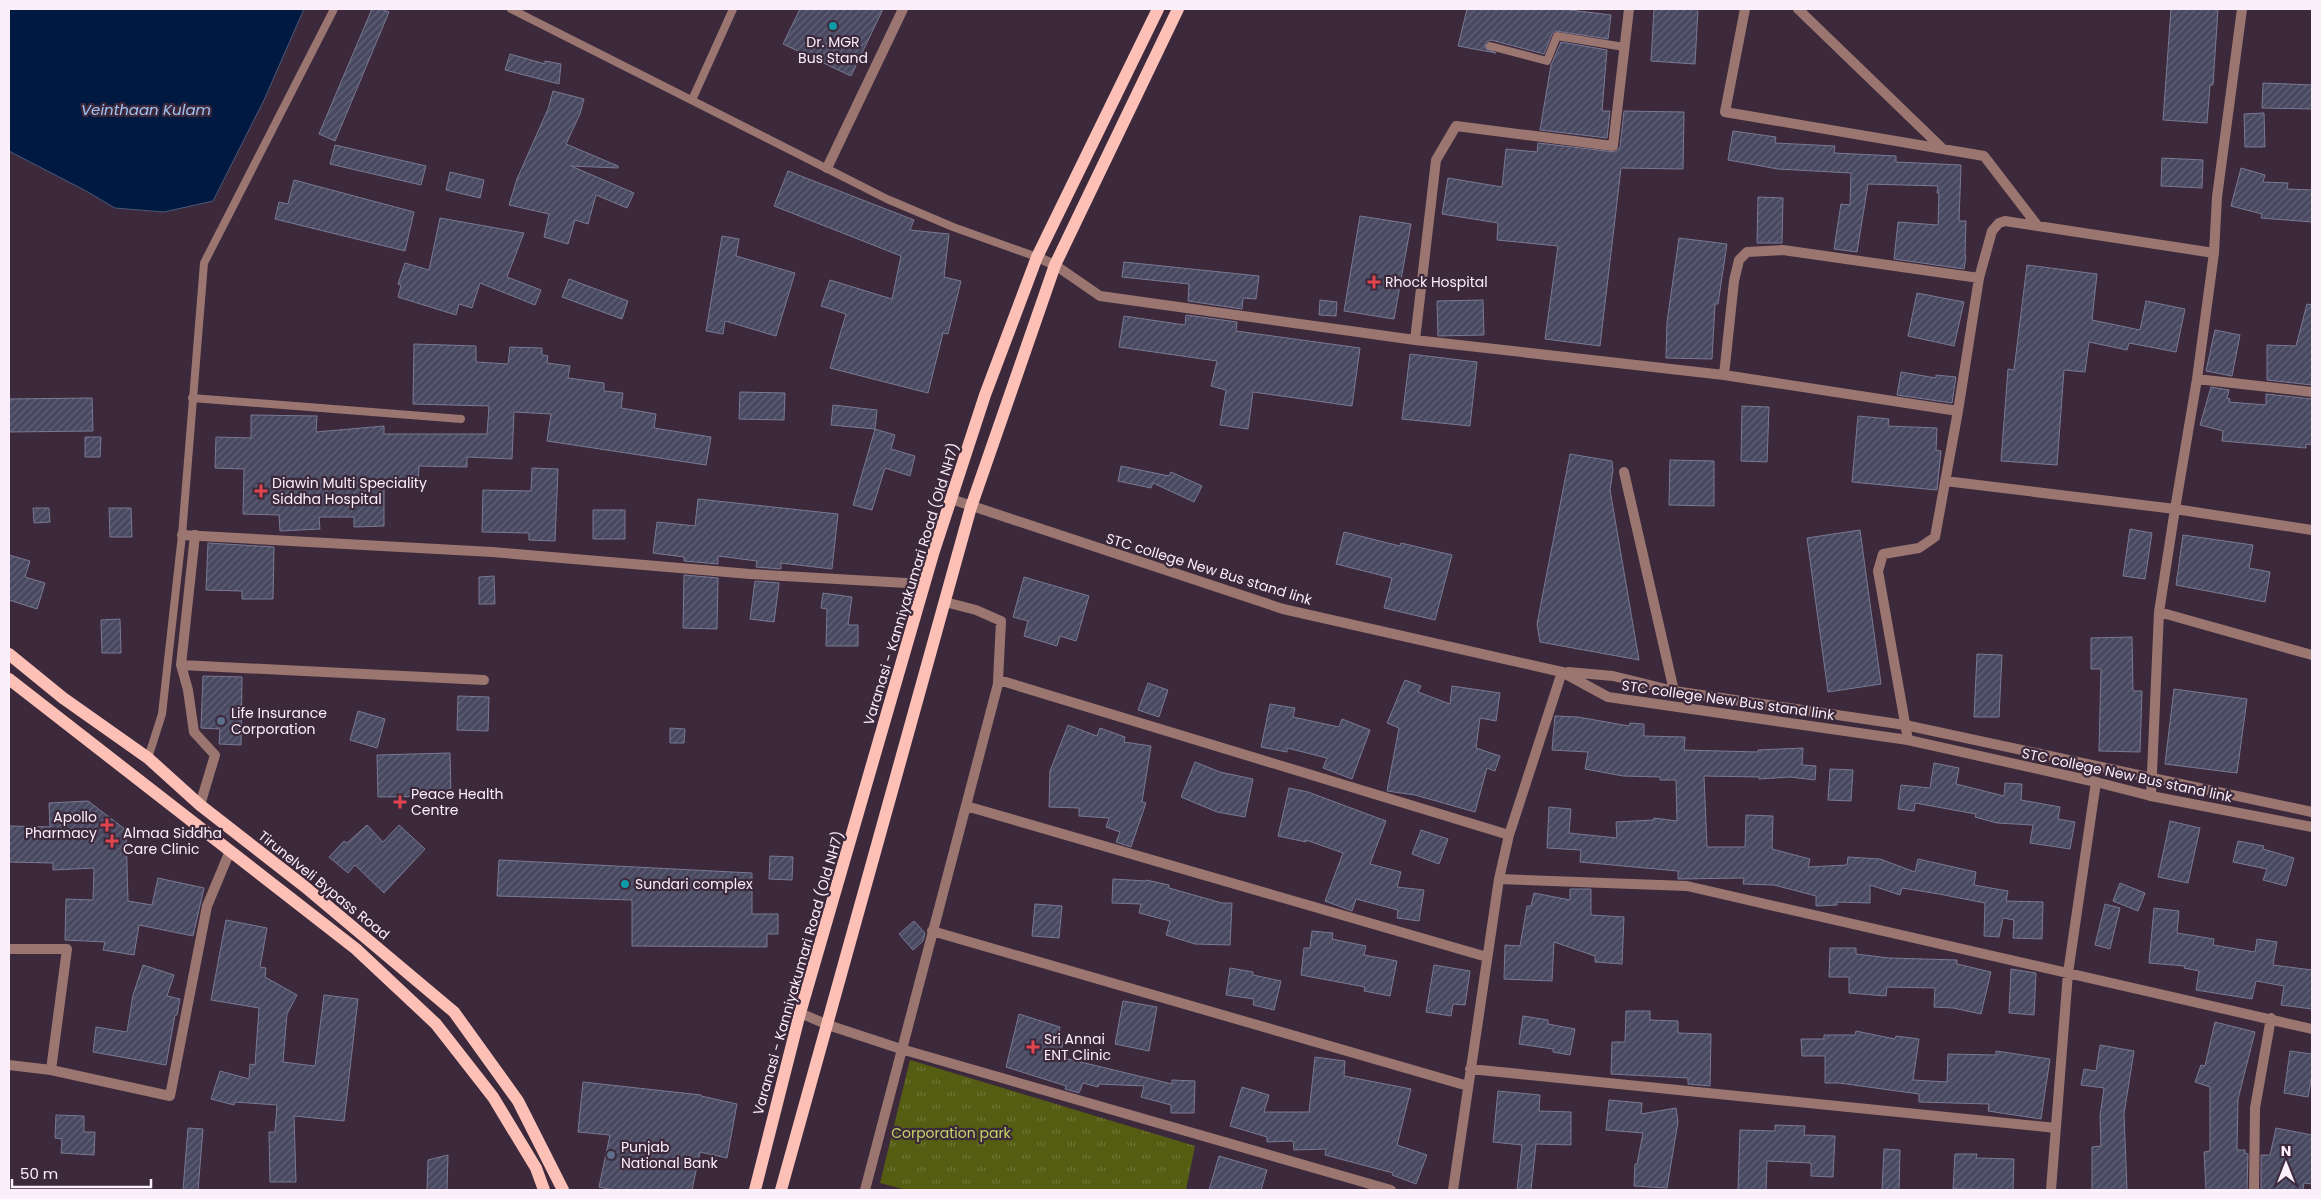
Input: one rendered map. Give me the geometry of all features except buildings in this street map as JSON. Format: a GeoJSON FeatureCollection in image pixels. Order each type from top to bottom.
{"type":"FeatureCollection","features":[{"type":"Feature","properties":{"kind":"main road","name":"Varanasi - Kanniyakumari Road (Old NH7)"},"geometry":{"type":"LineString","coordinates":[[755,1190],[800,1013],[924,584],[985,395],[1037,257],[1158,9]]}},
{"type":"Feature","properties":{"kind":"main road"},"geometry":{"type":"LineString","coordinates":[[781,1190],[971,508],[1055,265],[1178,9]]}},
{"type":"Feature","properties":{"kind":"main road","name":"Tirunelveli Bypass Road"},"geometry":{"type":"LineString","coordinates":[[9,654],[63,698],[148,758],[200,805],[304,886],[454,1012],[518,1101],[563,1190]]}},
{"type":"Feature","properties":{"kind":"main road"},"geometry":{"type":"LineString","coordinates":[[9,679],[346,942],[436,1024],[493,1097],[536,1168],[544,1190]]}},
{"type":"Feature","properties":{"kind":"main road"},"geometry":{"type":"LineString","coordinates":[[134,777],[148,758]]}},
{"type":"Feature","properties":{"kind":"main road"},"geometry":{"type":"LineString","coordinates":[[346,942],[356,929]]}},
{"type":"Feature","properties":{"kind":"street"},"geometry":{"type":"LineString","coordinates":[[827,168],[903,9]]}},
{"type":"Feature","properties":{"kind":"street"},"geometry":{"type":"LineString","coordinates":[[1415,340],[1436,160],[1456,126],[1613,146],[1629,9]]}},
{"type":"Feature","properties":{"kind":"street"},"geometry":{"type":"LineString","coordinates":[[1745,9],[1725,112],[1984,156],[2036,225]]}},
{"type":"Feature","properties":{"kind":"street"},"geometry":{"type":"LineString","coordinates":[[1798,9],[1942,148]]}},
{"type":"Feature","properties":{"kind":"street"},"geometry":{"type":"LineString","coordinates":[[2151,796],[2159,612],[2214,253],[2217,196],[2242,9]]}},
{"type":"Feature","properties":{"kind":"street"},"geometry":{"type":"LineString","coordinates":[[1908,740],[1878,571],[1883,554],[1919,548],[1935,537],[1958,411],[1979,278],[1992,231],[1999,223],[2006,221],[2214,253]]}},
{"type":"Feature","properties":{"kind":"street"},"geometry":{"type":"LineString","coordinates":[[1724,375],[1734,281],[1739,260],[1747,252],[1783,250],[1979,278]]}},
{"type":"Feature","properties":{"kind":"street"},"geometry":{"type":"LineString","coordinates":[[1037,257],[1055,265],[1100,296],[1415,340],[1724,375],[1958,411]]}},
{"type":"Feature","properties":{"kind":"street"},"geometry":{"type":"LineString","coordinates":[[2196,379],[2312,392]]}},
{"type":"Feature","properties":{"kind":"street"},"geometry":{"type":"LineString","coordinates":[[1624,472],[1674,691]]}},
{"type":"Feature","properties":{"kind":"street"},"geometry":{"type":"LineString","coordinates":[[1945,482],[2175,509],[2312,530]]}},
{"type":"Feature","properties":{"kind":"street","name":"STC college New Bus stand link"},"geometry":{"type":"LineString","coordinates":[[951,500],[1283,609],[1562,672],[1608,697],[1908,740],[2151,796],[2312,827]]}},
{"type":"Feature","properties":{"kind":"street"},"geometry":{"type":"LineString","coordinates":[[182,535],[492,552],[750,574],[924,584]]}},
{"type":"Feature","properties":{"kind":"street"},"geometry":{"type":"LineString","coordinates":[[195,535],[181,665],[188,690],[194,732],[215,755],[200,805]]}},
{"type":"Feature","properties":{"kind":"street"},"geometry":{"type":"LineString","coordinates":[[865,1190],[998,681],[1001,622],[976,610],[945,602]]}},
{"type":"Feature","properties":{"kind":"street"},"geometry":{"type":"LineString","coordinates":[[2159,612],[2312,655]]}},
{"type":"Feature","properties":{"kind":"street"},"geometry":{"type":"LineString","coordinates":[[181,665],[484,680]]}},
{"type":"Feature","properties":{"kind":"street"},"geometry":{"type":"LineString","coordinates":[[1453,1190],[1499,879],[1509,834],[1562,672],[1613,676],[1674,691],[1905,725],[2312,812]]}},
{"type":"Feature","properties":{"kind":"street"},"geometry":{"type":"LineString","coordinates":[[998,681],[1509,834]]}},
{"type":"Feature","properties":{"kind":"street"},"geometry":{"type":"LineString","coordinates":[[2051,1190],[2068,973],[2096,782]]}},
{"type":"Feature","properties":{"kind":"street"},"geometry":{"type":"LineString","coordinates":[[966,806],[1487,957]]}},
{"type":"Feature","properties":{"kind":"street"},"geometry":{"type":"LineString","coordinates":[[9,1066],[50,1070],[170,1096],[207,906],[230,851]]}},
{"type":"Feature","properties":{"kind":"street"},"geometry":{"type":"LineString","coordinates":[[1499,879],[1687,886],[2271,1018],[2312,1029]]}},
{"type":"Feature","properties":{"kind":"street"},"geometry":{"type":"LineString","coordinates":[[932,931],[1468,1086]]}},
{"type":"Feature","properties":{"kind":"street"},"geometry":{"type":"LineString","coordinates":[[9,950],[67,949],[50,1070]]}},
{"type":"Feature","properties":{"kind":"street"},"geometry":{"type":"LineString","coordinates":[[800,1013],[828,1025],[901,1048],[1391,1190]]}},
{"type":"Feature","properties":{"kind":"street"},"geometry":{"type":"LineString","coordinates":[[2254,1190],[2255,1108],[2271,1018]]}},
{"type":"Feature","properties":{"kind":"street"},"geometry":{"type":"LineString","coordinates":[[1470,1069],[2056,1128]]}},
{"type":"Feature","properties":{"kind":"lane"},"geometry":{"type":"LineString","coordinates":[[148,758],[162,714],[182,535],[204,264],[334,9]]}},
{"type":"Feature","properties":{"kind":"lane"},"geometry":{"type":"LineString","coordinates":[[511,9],[827,168],[936,220],[1037,257]]}},
{"type":"Feature","properties":{"kind":"lane"},"geometry":{"type":"LineString","coordinates":[[692,100],[733,9]]}},
{"type":"Feature","properties":{"kind":"lane"},"geometry":{"type":"LineString","coordinates":[[1490,46],[1547,61],[1557,36],[1624,47]]}},
{"type":"Feature","properties":{"kind":"lane"},"geometry":{"type":"LineString","coordinates":[[192,398],[461,419]]}},
{"type":"Feature","properties":{"kind":"green space","name":"Corporation park"},"geometry":{"type":"Polygon","coordinates":[[[910,1060],[1195,1146],[1186,1190],[906,1190],[880,1183],[910,1060]]]}},
{"type":"Feature","properties":{"kind":"water","name":"Veinthaan Kulam"},"geometry":{"type":"Polygon","coordinates":[[[9,9],[304,9],[264,100],[213,201],[164,212],[115,208],[9,151],[9,9]]]}},
{"type":"Feature","properties":{"kind":"place","name":"Dr. MGR Bus Stand"},"geometry":{"type":"Point","coordinates":[833,26]}},
{"type":"Feature","properties":{"kind":"place","name":"Rhock Hospital"},"geometry":{"type":"Point","coordinates":[1374,282]}},
{"type":"Feature","properties":{"kind":"place","name":"Diawin Multi Speciality Siddha Hospital"},"geometry":{"type":"Point","coordinates":[261,491]}},
{"type":"Feature","properties":{"kind":"place","name":"Life Insurance Corporation"},"geometry":{"type":"Point","coordinates":[221,721]}},
{"type":"Feature","properties":{"kind":"place","name":"Peace Health Centre"},"geometry":{"type":"Point","coordinates":[400,802]}},
{"type":"Feature","properties":{"kind":"place","name":"Apollo Pharmacy"},"geometry":{"type":"Point","coordinates":[107,825]}},
{"type":"Feature","properties":{"kind":"place","name":"Almaa Siddha Care Clinic"},"geometry":{"type":"Point","coordinates":[112,841]}},
{"type":"Feature","properties":{"kind":"place","name":"Sundari complex"},"geometry":{"type":"Point","coordinates":[625,884]}},
{"type":"Feature","properties":{"kind":"place","name":"Sri Annai ENT Clinic"},"geometry":{"type":"Point","coordinates":[1033,1047]}},
{"type":"Feature","properties":{"kind":"place","name":"Punjab National Bank"},"geometry":{"type":"Point","coordinates":[611,1155]}}]}
